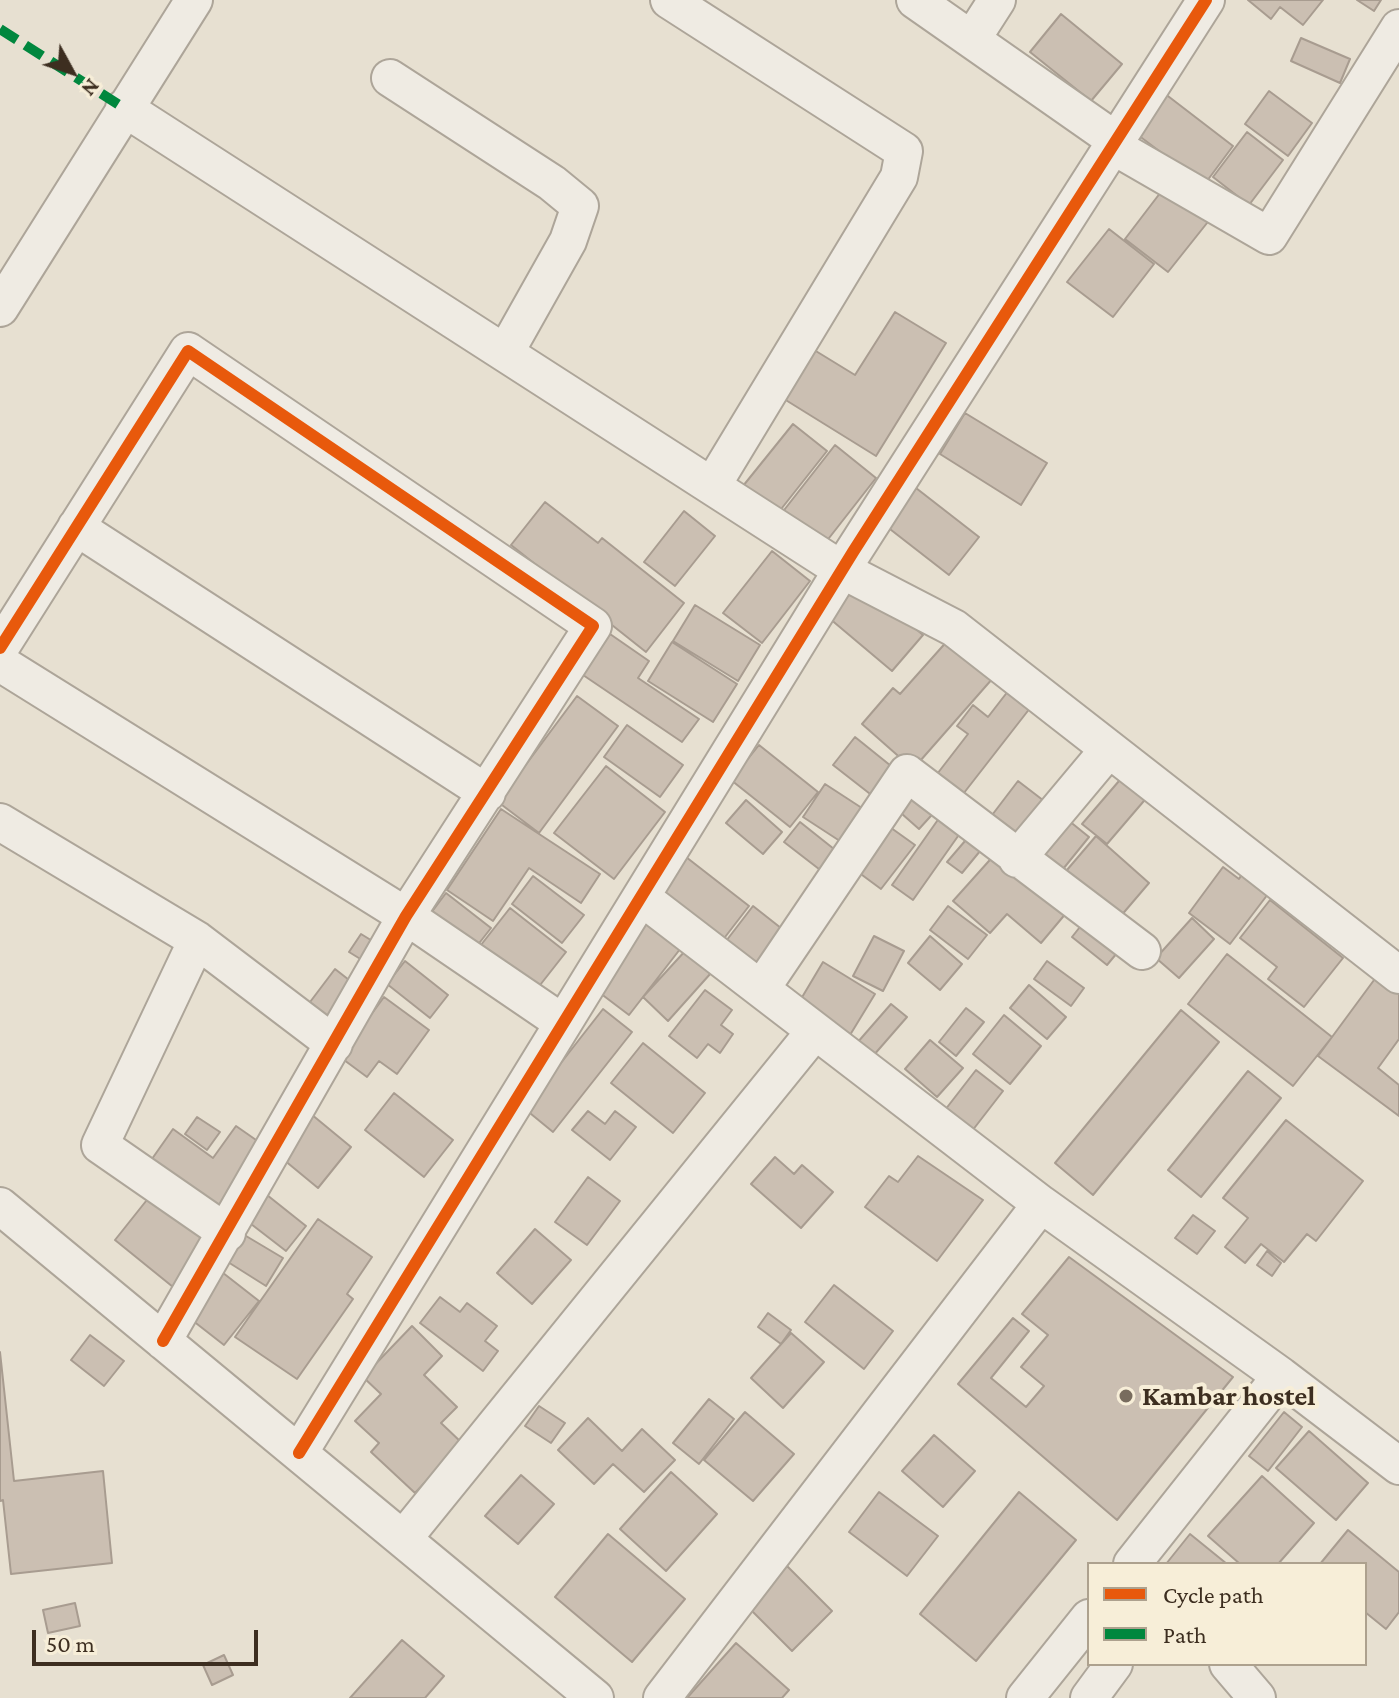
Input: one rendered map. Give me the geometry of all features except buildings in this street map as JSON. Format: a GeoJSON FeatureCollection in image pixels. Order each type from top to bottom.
{"type":"FeatureCollection","features":[{"type":"Feature","properties":{"kind":"street"},"geometry":{"type":"LineString","coordinates":[[0,308],[194,0]]}},
{"type":"Feature","properties":{"kind":"street"},"geometry":{"type":"LineString","coordinates":[[669,0],[904,151],[899,177],[712,486]]}},
{"type":"Feature","properties":{"kind":"street"},"geometry":{"type":"LineString","coordinates":[[915,0],[1116,144],[1269,236],[1399,28]]}},
{"type":"Feature","properties":{"kind":"street"},"geometry":{"type":"LineString","coordinates":[[972,39],[997,0]]}},
{"type":"Feature","properties":{"kind":"street"},"geometry":{"type":"LineString","coordinates":[[299,1453],[842,570],[1116,144],[1192,4]]}},
{"type":"Feature","properties":{"kind":"street"},"geometry":{"type":"LineString","coordinates":[[390,78],[552,183],[580,206],[568,241],[505,353]]}},
{"type":"Feature","properties":{"kind":"street"},"geometry":{"type":"LineString","coordinates":[[124,108],[842,570],[954,628],[1399,975]]}},
{"type":"Feature","properties":{"kind":"street"},"geometry":{"type":"LineString","coordinates":[[0,648],[188,351],[593,626],[406,916],[163,1341]]}},
{"type":"Feature","properties":{"kind":"street"},"geometry":{"type":"LineString","coordinates":[[76,527],[487,793]]}},
{"type":"Feature","properties":{"kind":"street"},"geometry":{"type":"LineString","coordinates":[[0,663],[406,916],[563,1023]]}},
{"type":"Feature","properties":{"kind":"street"},"geometry":{"type":"LineString","coordinates":[[1017,859],[1109,749]]}},
{"type":"Feature","properties":{"kind":"street"},"geometry":{"type":"LineString","coordinates":[[761,989],[907,773],[1142,951]]}},
{"type":"Feature","properties":{"kind":"street"},"geometry":{"type":"LineString","coordinates":[[0,822],[197,940],[334,1044]]}},
{"type":"Feature","properties":{"kind":"street"},"geometry":{"type":"LineString","coordinates":[[641,897],[1041,1204],[1281,1376],[1399,1466]]}},
{"type":"Feature","properties":{"kind":"street"},"geometry":{"type":"LineString","coordinates":[[197,940],[100,1145],[227,1233]]}},
{"type":"Feature","properties":{"kind":"street"},"geometry":{"type":"LineString","coordinates":[[403,1539],[815,1031]]}},
{"type":"Feature","properties":{"kind":"street"},"geometry":{"type":"LineString","coordinates":[[662,1698],[1041,1204]]}},
{"type":"Feature","properties":{"kind":"street"},"geometry":{"type":"LineString","coordinates":[[0,1206],[595,1698]]}},
{"type":"Feature","properties":{"kind":"street"},"geometry":{"type":"LineString","coordinates":[[1134,1562],[1281,1376]]}},
{"type":"Feature","properties":{"kind":"street"},"geometry":{"type":"LineString","coordinates":[[1025,1698],[1087,1620]]}},
{"type":"Feature","properties":{"kind":"street"},"geometry":{"type":"LineString","coordinates":[[1089,1698],[1113,1666]]}},
{"type":"Feature","properties":{"kind":"street"},"geometry":{"type":"LineString","coordinates":[[1230,1666],[1257,1698]]}},
{"type":"Feature","properties":{"kind":"marked path"},"geometry":{"type":"LineString","coordinates":[[0,29],[124,108]]}},
{"type":"Feature","properties":{"kind":"cycle path"},"geometry":{"type":"LineString","coordinates":[[299,1453],[853,552],[1206,0]]}},
{"type":"Feature","properties":{"kind":"cycle path"},"geometry":{"type":"LineString","coordinates":[[0,648],[188,351],[593,626],[406,916],[163,1341]]}},
{"type":"Feature","properties":{"kind":"place","name":"Kambar hostel"},"geometry":{"type":"Point","coordinates":[1126,1396]}}]}
